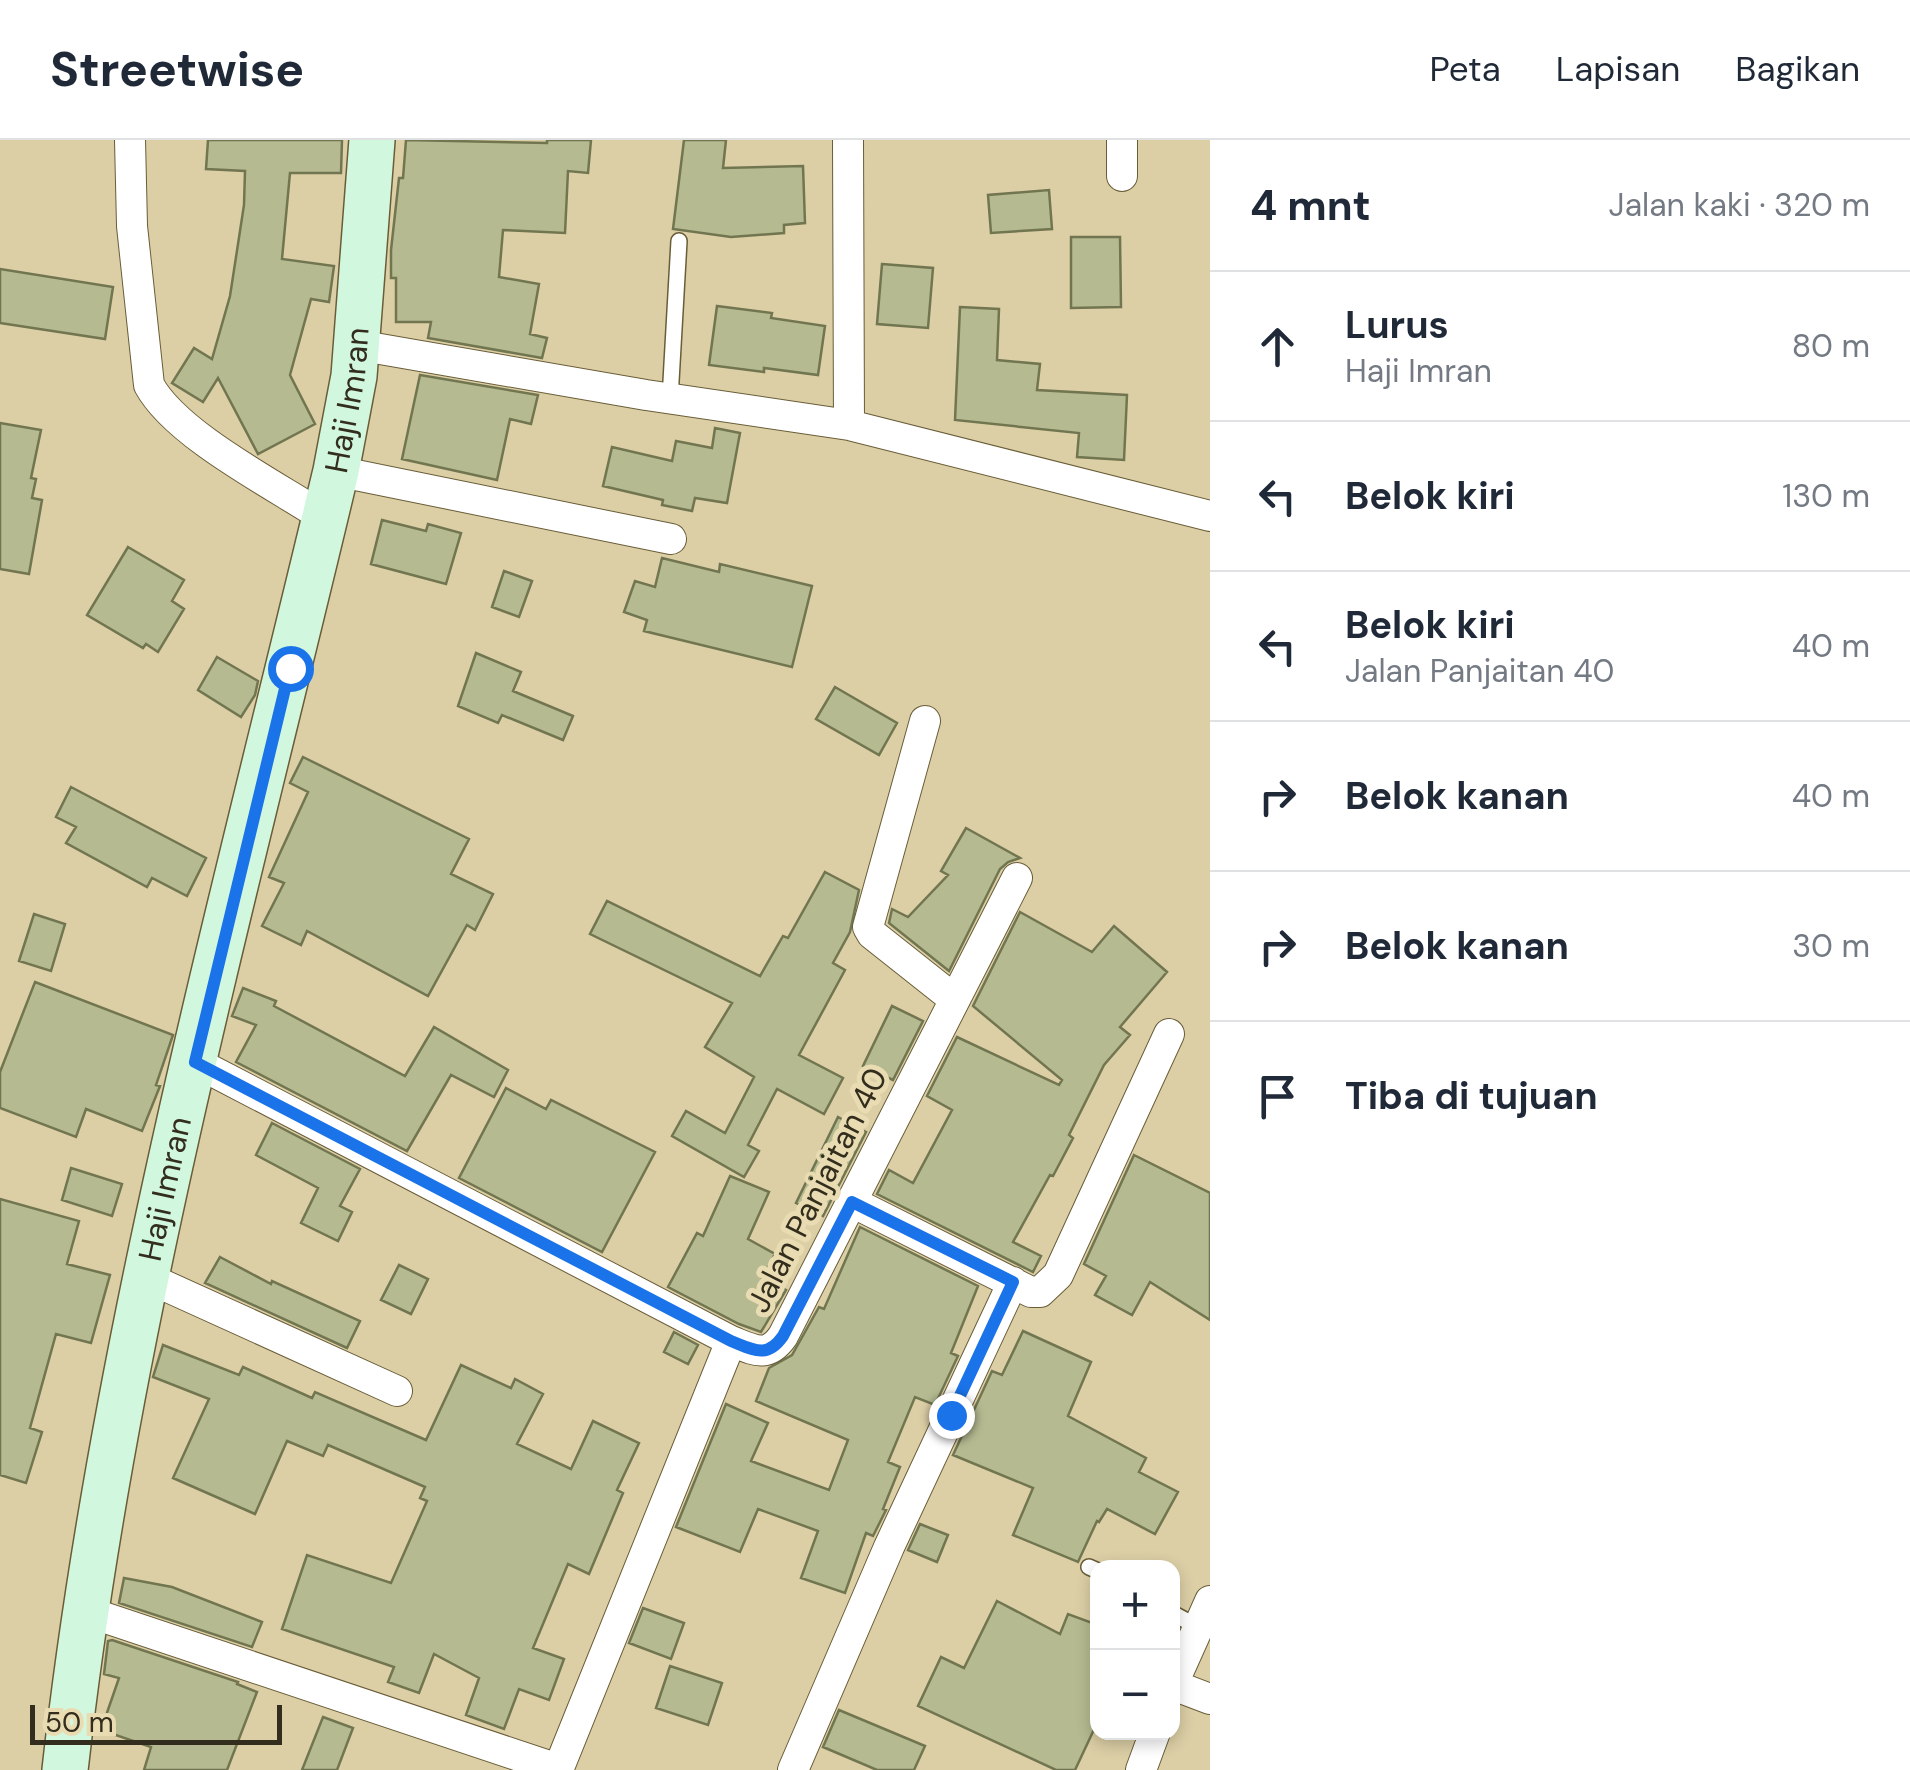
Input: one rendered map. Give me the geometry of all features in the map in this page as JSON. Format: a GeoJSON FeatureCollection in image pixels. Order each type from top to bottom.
{"type":"FeatureCollection","features":[{"type":"Feature","properties":{"kind":"street"},"geometry":{"type":"LineString","coordinates":[[130,140],[132,226],[149,384],[159,404],[182,426],[325,518]]}},
{"type":"Feature","properties":{"kind":"street","name":"Haji Imran"},"geometry":{"type":"LineString","coordinates":[[65,1770],[104,1488],[195,1062],[336,471],[357,344],[372,140]]}},
{"type":"Feature","properties":{"kind":"street"},"geometry":{"type":"LineString","coordinates":[[848,140],[849,425]]}},
{"type":"Feature","properties":{"kind":"street"},"geometry":{"type":"LineString","coordinates":[[1122,140],[1122,176]]}},
{"type":"Feature","properties":{"kind":"street"},"geometry":{"type":"LineString","coordinates":[[357,344],[670,399],[849,425],[1210,516]]}},
{"type":"Feature","properties":{"kind":"street"},"geometry":{"type":"LineString","coordinates":[[336,471],[670,539]]}},
{"type":"Feature","properties":{"kind":"street"},"geometry":{"type":"LineString","coordinates":[[925,721],[868,927],[954,1000]]}},
{"type":"Feature","properties":{"kind":"street","name":"Jalan Panjaitan 40"},"geometry":{"type":"LineString","coordinates":[[558,1769],[731,1341],[761,1353],[776,1346],[1017,878]]}},
{"type":"Feature","properties":{"kind":"street"},"geometry":{"type":"LineString","coordinates":[[852,1202],[1032,1292],[1040,1292],[1058,1275],[1169,1034]]}},
{"type":"Feature","properties":{"kind":"street"},"geometry":{"type":"LineString","coordinates":[[195,1062],[731,1341]]}},
{"type":"Feature","properties":{"kind":"street"},"geometry":{"type":"LineString","coordinates":[[148,1278],[397,1391]]}},
{"type":"Feature","properties":{"kind":"street"},"geometry":{"type":"LineString","coordinates":[[793,1770],[889,1547],[1013,1282]]}},
{"type":"Feature","properties":{"kind":"street"},"geometry":{"type":"LineString","coordinates":[[85,1611],[558,1769]]}},
{"type":"Feature","properties":{"kind":"street"},"geometry":{"type":"LineString","coordinates":[[1180,1661],[1194,1614]]}},
{"type":"Feature","properties":{"kind":"street"},"geometry":{"type":"LineString","coordinates":[[1180,1688],[1210,1699]]}},
{"type":"Feature","properties":{"kind":"street"},"geometry":{"type":"LineString","coordinates":[[1141,1770],[1152,1740]]}},
{"type":"Feature","properties":{"kind":"lane"},"geometry":{"type":"LineString","coordinates":[[670,399],[679,241]]}},
{"type":"Feature","properties":{"kind":"building"},"geometry":{"type":"Polygon","coordinates":[[[208,140],[342,140],[341,173],[290,173],[282,259],[334,266],[329,302],[311,299],[290,375],[315,424],[258,454],[218,378],[203,402],[172,383],[194,348],[212,359],[230,296],[244,205],[245,171],[206,169],[208,140]]]}},
{"type":"Feature","properties":{"kind":"building"},"geometry":{"type":"Polygon","coordinates":[[[406,140],[591,140],[588,173],[568,171],[565,233],[503,230],[499,277],[539,284],[530,334],[547,338],[542,358],[428,338],[431,322],[396,322],[396,278],[391,278],[391,250],[406,140]]]}},
{"type":"Feature","properties":{"kind":"building"},"geometry":{"type":"Polygon","coordinates":[[[684,140],[726,140],[723,168],[803,166],[805,223],[784,225],[784,233],[731,237],[673,229],[684,140]]]}},
{"type":"Feature","properties":{"kind":"building"},"geometry":{"type":"Polygon","coordinates":[[[1049,190],[1052,229],[991,233],[988,195],[1049,190]]]}},
{"type":"Feature","properties":{"kind":"building"},"geometry":{"type":"Polygon","coordinates":[[[1071,237],[1120,237],[1121,307],[1071,308],[1071,237]]]}},
{"type":"Feature","properties":{"kind":"building"},"geometry":{"type":"Polygon","coordinates":[[[882,264],[933,268],[928,328],[877,324],[882,264]]]}},
{"type":"Feature","properties":{"kind":"building"},"geometry":{"type":"Polygon","coordinates":[[[0,269],[113,287],[105,339],[0,323],[0,269]]]}},
{"type":"Feature","properties":{"kind":"building"},"geometry":{"type":"Polygon","coordinates":[[[717,306],[772,313],[771,318],[825,326],[818,375],[709,365],[717,306]]]}},
{"type":"Feature","properties":{"kind":"building"},"geometry":{"type":"Polygon","coordinates":[[[960,307],[999,309],[997,360],[1040,364],[1037,390],[1127,395],[1124,460],[1077,457],[1079,433],[955,420],[960,307]]]}},
{"type":"Feature","properties":{"kind":"building"},"geometry":{"type":"Polygon","coordinates":[[[420,375],[538,395],[531,424],[510,419],[497,480],[402,459],[420,375]]]}},
{"type":"Feature","properties":{"kind":"building"},"geometry":{"type":"Polygon","coordinates":[[[0,423],[41,430],[31,478],[36,479],[32,498],[42,500],[29,574],[0,569],[0,423]]]}},
{"type":"Feature","properties":{"kind":"building"},"geometry":{"type":"Polygon","coordinates":[[[715,428],[740,433],[727,503],[695,498],[692,511],[603,486],[612,447],[672,461],[676,441],[712,448],[715,428]]]}},
{"type":"Feature","properties":{"kind":"building"},"geometry":{"type":"Polygon","coordinates":[[[382,520],[426,531],[428,524],[461,533],[446,584],[371,564],[382,520]]]}},
{"type":"Feature","properties":{"kind":"building"},"geometry":{"type":"Polygon","coordinates":[[[128,547],[184,580],[172,601],[184,609],[158,652],[146,644],[143,648],[87,615],[128,547]]]}},
{"type":"Feature","properties":{"kind":"building"},"geometry":{"type":"Polygon","coordinates":[[[662,558],[719,572],[720,564],[812,586],[792,667],[644,631],[647,620],[624,612],[635,581],[655,587],[662,558]]]}},
{"type":"Feature","properties":{"kind":"building"},"geometry":{"type":"Polygon","coordinates":[[[504,571],[532,581],[519,617],[492,607],[504,571]]]}},
{"type":"Feature","properties":{"kind":"building"},"geometry":{"type":"Polygon","coordinates":[[[476,653],[521,672],[513,691],[573,716],[563,740],[502,715],[498,723],[458,706],[476,653]]]}},
{"type":"Feature","properties":{"kind":"building"},"geometry":{"type":"Polygon","coordinates":[[[217,657],[258,681],[255,695],[241,717],[198,690],[217,657]]]}},
{"type":"Feature","properties":{"kind":"building"},"geometry":{"type":"Polygon","coordinates":[[[835,687],[897,723],[879,755],[816,719],[835,687]]]}},
{"type":"Feature","properties":{"kind":"building"},"geometry":{"type":"Polygon","coordinates":[[[303,757],[469,839],[451,874],[493,894],[475,930],[467,925],[428,996],[307,931],[301,945],[262,926],[284,883],[269,877],[308,792],[290,783],[303,757]]]}},
{"type":"Feature","properties":{"kind":"building"},"geometry":{"type":"Polygon","coordinates":[[[71,787],[206,858],[187,896],[152,878],[147,887],[66,843],[76,827],[56,817],[71,787]]]}},
{"type":"Feature","properties":{"kind":"building"},"geometry":{"type":"Polygon","coordinates":[[[966,828],[1020,858],[1000,869],[949,971],[889,923],[892,909],[908,917],[948,875],[941,871],[966,828]]]}},
{"type":"Feature","properties":{"kind":"building"},"geometry":{"type":"Polygon","coordinates":[[[825,872],[859,890],[850,932],[833,963],[845,970],[799,1055],[843,1078],[824,1114],[777,1089],[748,1145],[759,1151],[744,1177],[672,1136],[686,1111],[725,1133],[754,1077],[705,1047],[732,1003],[590,934],[607,901],[760,976],[783,936],[788,938],[825,872]]]}},
{"type":"Feature","properties":{"kind":"building"},"geometry":{"type":"Polygon","coordinates":[[[1020,912],[1092,952],[1114,926],[1167,972],[1120,1027],[1130,1035],[1104,1065],[1069,1135],[1073,1138],[1013,1242],[1041,1256],[1033,1272],[877,1194],[889,1170],[913,1183],[952,1110],[927,1096],[957,1037],[1059,1085],[1062,1080],[973,1006],[1020,912]]]}},
{"type":"Feature","properties":{"kind":"building"},"geometry":{"type":"Polygon","coordinates":[[[34,914],[65,924],[51,971],[19,961],[34,914]]]}},
{"type":"Feature","properties":{"kind":"building"},"geometry":{"type":"Polygon","coordinates":[[[35,982],[173,1035],[156,1085],[160,1086],[142,1131],[86,1109],[76,1137],[0,1108],[0,1072],[35,982]]]}},
{"type":"Feature","properties":{"kind":"building"},"geometry":{"type":"Polygon","coordinates":[[[243,988],[276,1001],[274,1006],[405,1076],[434,1027],[508,1070],[494,1097],[451,1075],[407,1151],[236,1062],[256,1025],[232,1016],[243,988]]]}},
{"type":"Feature","properties":{"kind":"building"},"geometry":{"type":"Polygon","coordinates":[[[892,1006],[923,1021],[893,1080],[863,1066],[892,1006]]]}},
{"type":"Feature","properties":{"kind":"building"},"geometry":{"type":"Polygon","coordinates":[[[506,1088],[546,1109],[551,1100],[655,1152],[602,1252],[459,1178],[506,1088]]]}},
{"type":"Feature","properties":{"kind":"building"},"geometry":{"type":"Polygon","coordinates":[[[838,1117],[866,1132],[823,1216],[796,1203],[838,1117]]]}},
{"type":"Feature","properties":{"kind":"building"},"geometry":{"type":"Polygon","coordinates":[[[272,1123],[360,1169],[340,1206],[352,1212],[338,1241],[301,1223],[318,1188],[256,1155],[272,1123]]]}},
{"type":"Feature","properties":{"kind":"building"},"geometry":{"type":"Polygon","coordinates":[[[1134,1155],[1210,1193],[1210,1320],[1150,1282],[1132,1315],[1095,1295],[1106,1276],[1084,1264],[1134,1155]]]}},
{"type":"Feature","properties":{"kind":"building"},"geometry":{"type":"Polygon","coordinates":[[[71,1168],[122,1184],[112,1216],[62,1200],[71,1168]]]}},
{"type":"Feature","properties":{"kind":"building"},"geometry":{"type":"Polygon","coordinates":[[[730,1176],[769,1192],[748,1239],[775,1254],[762,1278],[786,1290],[761,1332],[668,1287],[697,1233],[703,1236],[730,1176]]]}},
{"type":"Feature","properties":{"kind":"building"},"geometry":{"type":"Polygon","coordinates":[[[0,1199],[79,1221],[67,1264],[110,1275],[91,1343],[56,1334],[30,1428],[42,1432],[26,1483],[0,1475],[0,1199]]]}},
{"type":"Feature","properties":{"kind":"building"},"geometry":{"type":"Polygon","coordinates":[[[860,1227],[978,1286],[951,1353],[958,1356],[935,1405],[915,1397],[888,1462],[900,1467],[883,1509],[886,1510],[873,1536],[866,1533],[845,1593],[801,1578],[818,1531],[758,1509],[740,1552],[676,1527],[726,1404],[768,1423],[751,1461],[829,1490],[848,1440],[756,1401],[769,1368],[792,1355],[819,1307],[824,1309],[860,1227]]]}},
{"type":"Feature","properties":{"kind":"building"},"geometry":{"type":"Polygon","coordinates":[[[220,1257],[271,1284],[272,1281],[360,1321],[347,1348],[205,1283],[220,1257]]]}},
{"type":"Feature","properties":{"kind":"building"},"geometry":{"type":"Polygon","coordinates":[[[399,1265],[428,1279],[411,1314],[381,1300],[399,1265]]]}},
{"type":"Feature","properties":{"kind":"building"},"geometry":{"type":"Polygon","coordinates":[[[1023,1331],[1091,1362],[1068,1416],[1146,1458],[1139,1472],[1178,1492],[1155,1534],[1107,1509],[1097,1521],[1078,1562],[1013,1535],[1033,1488],[953,1455],[992,1371],[1002,1375],[1023,1331]]]}},
{"type":"Feature","properties":{"kind":"building"},"geometry":{"type":"Polygon","coordinates":[[[674,1332],[698,1345],[688,1364],[664,1352],[674,1332]]]}},
{"type":"Feature","properties":{"kind":"building"},"geometry":{"type":"Polygon","coordinates":[[[163,1345],[239,1375],[243,1367],[312,1398],[315,1392],[426,1440],[461,1365],[511,1388],[515,1379],[543,1394],[517,1444],[571,1469],[593,1421],[639,1443],[617,1490],[623,1493],[589,1574],[568,1564],[533,1648],[564,1659],[549,1700],[519,1689],[504,1729],[466,1715],[479,1678],[434,1654],[419,1693],[388,1682],[394,1667],[282,1629],[307,1555],[391,1583],[427,1501],[420,1498],[425,1487],[328,1445],[323,1456],[287,1441],[255,1514],[173,1478],[209,1399],[153,1377],[163,1345]]]}},
{"type":"Feature","properties":{"kind":"building"},"geometry":{"type":"Polygon","coordinates":[[[920,1524],[948,1535],[937,1562],[908,1550],[920,1524]]]}},
{"type":"Feature","properties":{"kind":"building"},"geometry":{"type":"Polygon","coordinates":[[[124,1578],[172,1587],[262,1622],[252,1647],[119,1603],[124,1578]]]}},
{"type":"Feature","properties":{"kind":"building"},"geometry":{"type":"Polygon","coordinates":[[[997,1601],[1060,1634],[1068,1614],[1090,1622],[1090,1738],[1075,1770],[1056,1770],[918,1706],[941,1657],[964,1668],[997,1601]]]}},
{"type":"Feature","properties":{"kind":"building"},"geometry":{"type":"Polygon","coordinates":[[[643,1608],[684,1623],[671,1659],[629,1643],[643,1608]]]}},
{"type":"Feature","properties":{"kind":"building"},"geometry":{"type":"Polygon","coordinates":[[[108,1641],[257,1692],[227,1770],[144,1770],[151,1747],[101,1730],[119,1678],[104,1674],[108,1641]]]}},
{"type":"Feature","properties":{"kind":"building"},"geometry":{"type":"Polygon","coordinates":[[[670,1666],[722,1683],[708,1725],[656,1708],[670,1666]]]}},
{"type":"Feature","properties":{"kind":"building"},"geometry":{"type":"Polygon","coordinates":[[[839,1710],[925,1746],[914,1770],[877,1770],[823,1747],[839,1710]]]}},
{"type":"Feature","properties":{"kind":"building"},"geometry":{"type":"Polygon","coordinates":[[[323,1717],[353,1728],[337,1770],[302,1770],[323,1717]]]}},
{"type":"Feature","properties":{"kind":"route"},"geometry":{"type":"LineString","coordinates":[[290,668],[195,1062],[731,1341],[761,1353],[770,1351],[783,1336],[852,1202],[1013,1282],[951,1415]]}}]}
